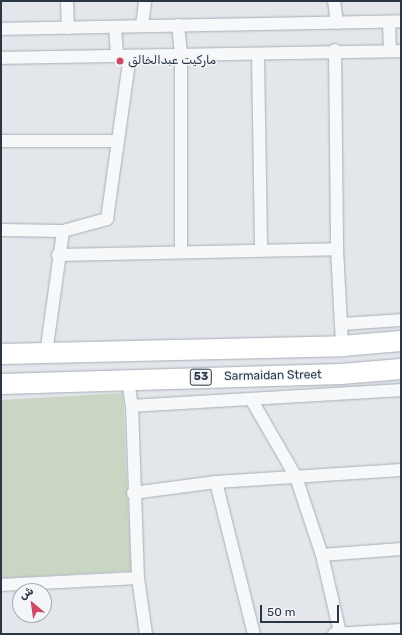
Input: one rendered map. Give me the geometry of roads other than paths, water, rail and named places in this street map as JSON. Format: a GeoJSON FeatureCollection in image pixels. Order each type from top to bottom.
{"type":"FeatureCollection","features":[{"type":"Feature","properties":{"kind":"main road","name":"53"},"geometry":{"type":"LineString","coordinates":[[1,354],[342,346],[401,341]]}},
{"type":"Feature","properties":{"kind":"main road","name":"Sarmaidan Street"},"geometry":{"type":"LineString","coordinates":[[1,384],[128,379],[341,374],[401,369]]}},
{"type":"Feature","properties":{"kind":"street"},"geometry":{"type":"LineString","coordinates":[[67,1],[68,28]]}},
{"type":"Feature","properties":{"kind":"street"},"geometry":{"type":"LineString","coordinates":[[142,26],[145,1]]}},
{"type":"Feature","properties":{"kind":"street"},"geometry":{"type":"LineString","coordinates":[[334,1],[337,23]]}},
{"type":"Feature","properties":{"kind":"street"},"geometry":{"type":"LineString","coordinates":[[1,29],[395,21],[395,51],[335,50],[258,54],[1,58]]}},
{"type":"Feature","properties":{"kind":"street"},"geometry":{"type":"LineString","coordinates":[[178,25],[181,55],[181,252]]}},
{"type":"Feature","properties":{"kind":"street"},"geometry":{"type":"LineString","coordinates":[[115,27],[117,56]]}},
{"type":"Feature","properties":{"kind":"street"},"geometry":{"type":"LineString","coordinates":[[335,50],[337,249],[342,346]]}},
{"type":"Feature","properties":{"kind":"street"},"geometry":{"type":"LineString","coordinates":[[258,54],[261,250]]}},
{"type":"Feature","properties":{"kind":"street"},"geometry":{"type":"LineString","coordinates":[[1,230],[63,231],[107,219],[130,56]]}},
{"type":"Feature","properties":{"kind":"street"},"geometry":{"type":"LineString","coordinates":[[1,142],[117,140]]}},
{"type":"Feature","properties":{"kind":"street"},"geometry":{"type":"LineString","coordinates":[[46,354],[58,255],[63,231]]}},
{"type":"Feature","properties":{"kind":"street"},"geometry":{"type":"LineString","coordinates":[[58,255],[337,249]]}},
{"type":"Feature","properties":{"kind":"street"},"geometry":{"type":"LineString","coordinates":[[340,324],[401,320]]}},
{"type":"Feature","properties":{"kind":"street"},"geometry":{"type":"LineString","coordinates":[[128,379],[132,406],[133,493],[138,578],[146,634]]}},
{"type":"Feature","properties":{"kind":"street"},"geometry":{"type":"LineString","coordinates":[[132,406],[401,390]]}},
{"type":"Feature","properties":{"kind":"street"},"geometry":{"type":"LineString","coordinates":[[251,399],[296,476],[322,555],[336,634],[401,630]]}},
{"type":"Feature","properties":{"kind":"street"},"geometry":{"type":"LineString","coordinates":[[133,493],[216,482],[401,470]]}},
{"type":"Feature","properties":{"kind":"street"},"geometry":{"type":"LineString","coordinates":[[216,482],[254,634]]}},
{"type":"Feature","properties":{"kind":"street"},"geometry":{"type":"LineString","coordinates":[[322,555],[401,549]]}},
{"type":"Feature","properties":{"kind":"street"},"geometry":{"type":"LineString","coordinates":[[1,585],[138,578]]}},
{"type":"Feature","properties":{"kind":"place","name":"ماركیت عبدالخالق"},"geometry":{"type":"Point","coordinates":[120,61]}}]}
